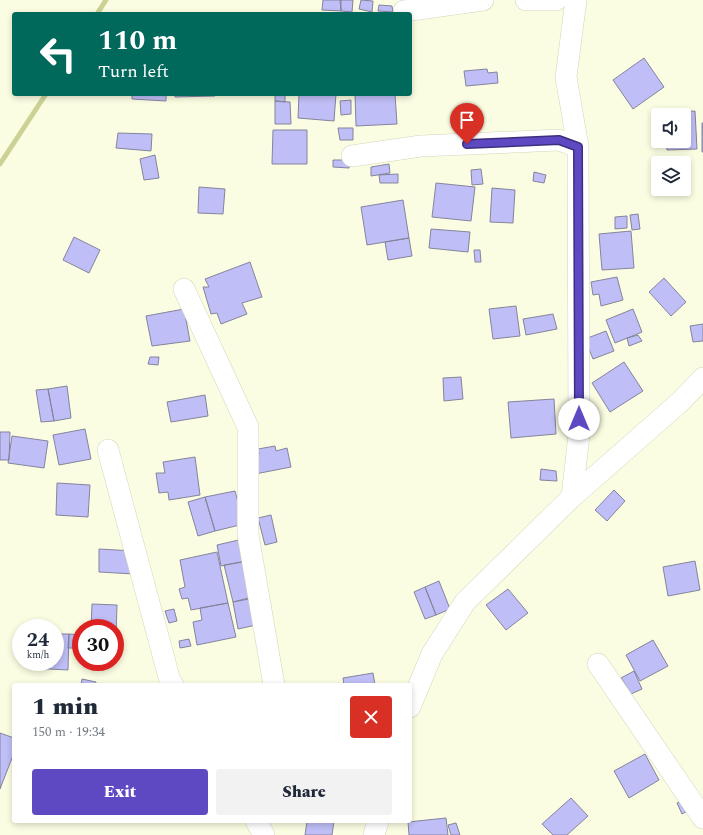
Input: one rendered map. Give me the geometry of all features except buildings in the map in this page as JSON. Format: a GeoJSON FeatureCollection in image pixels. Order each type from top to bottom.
{"type":"FeatureCollection","features":[{"type":"Feature","properties":{"kind":"street"},"geometry":{"type":"LineString","coordinates":[[404,11],[483,0]]}},
{"type":"Feature","properties":{"kind":"street"},"geometry":{"type":"LineString","coordinates":[[526,0],[556,0]]}},
{"type":"Feature","properties":{"kind":"street"},"geometry":{"type":"LineString","coordinates":[[572,497],[579,435],[578,147],[566,77],[576,0]]}},
{"type":"Feature","properties":{"kind":"street"},"geometry":{"type":"LineString","coordinates":[[352,156],[421,146],[559,140],[578,147]]}},
{"type":"Feature","properties":{"kind":"street"},"geometry":{"type":"LineString","coordinates":[[184,289],[248,427],[248,535],[274,683]]}},
{"type":"Feature","properties":{"kind":"street"},"geometry":{"type":"LineString","coordinates":[[412,702],[432,654],[465,602],[572,497],[680,402],[703,378]]}},
{"type":"Feature","properties":{"kind":"street"},"geometry":{"type":"LineString","coordinates":[[108,450],[172,683]]}},
{"type":"Feature","properties":{"kind":"street"},"geometry":{"type":"LineString","coordinates":[[598,664],[703,818]]}},
{"type":"Feature","properties":{"kind":"street"},"geometry":{"type":"LineString","coordinates":[[257,823],[264,835]]}},
{"type":"Feature","properties":{"kind":"street"},"geometry":{"type":"LineString","coordinates":[[374,835],[377,823]]}},
{"type":"Feature","properties":{"kind":"waterway"},"geometry":{"type":"LineString","coordinates":[[98,12],[106,0]]}},
{"type":"Feature","properties":{"kind":"waterway"},"geometry":{"type":"LineString","coordinates":[[0,164],[45,96]]}},
{"type":"Feature","properties":{"kind":"route"},"geometry":{"type":"LineString","coordinates":[[467,144],[559,140],[578,147],[579,419]]}}]}
